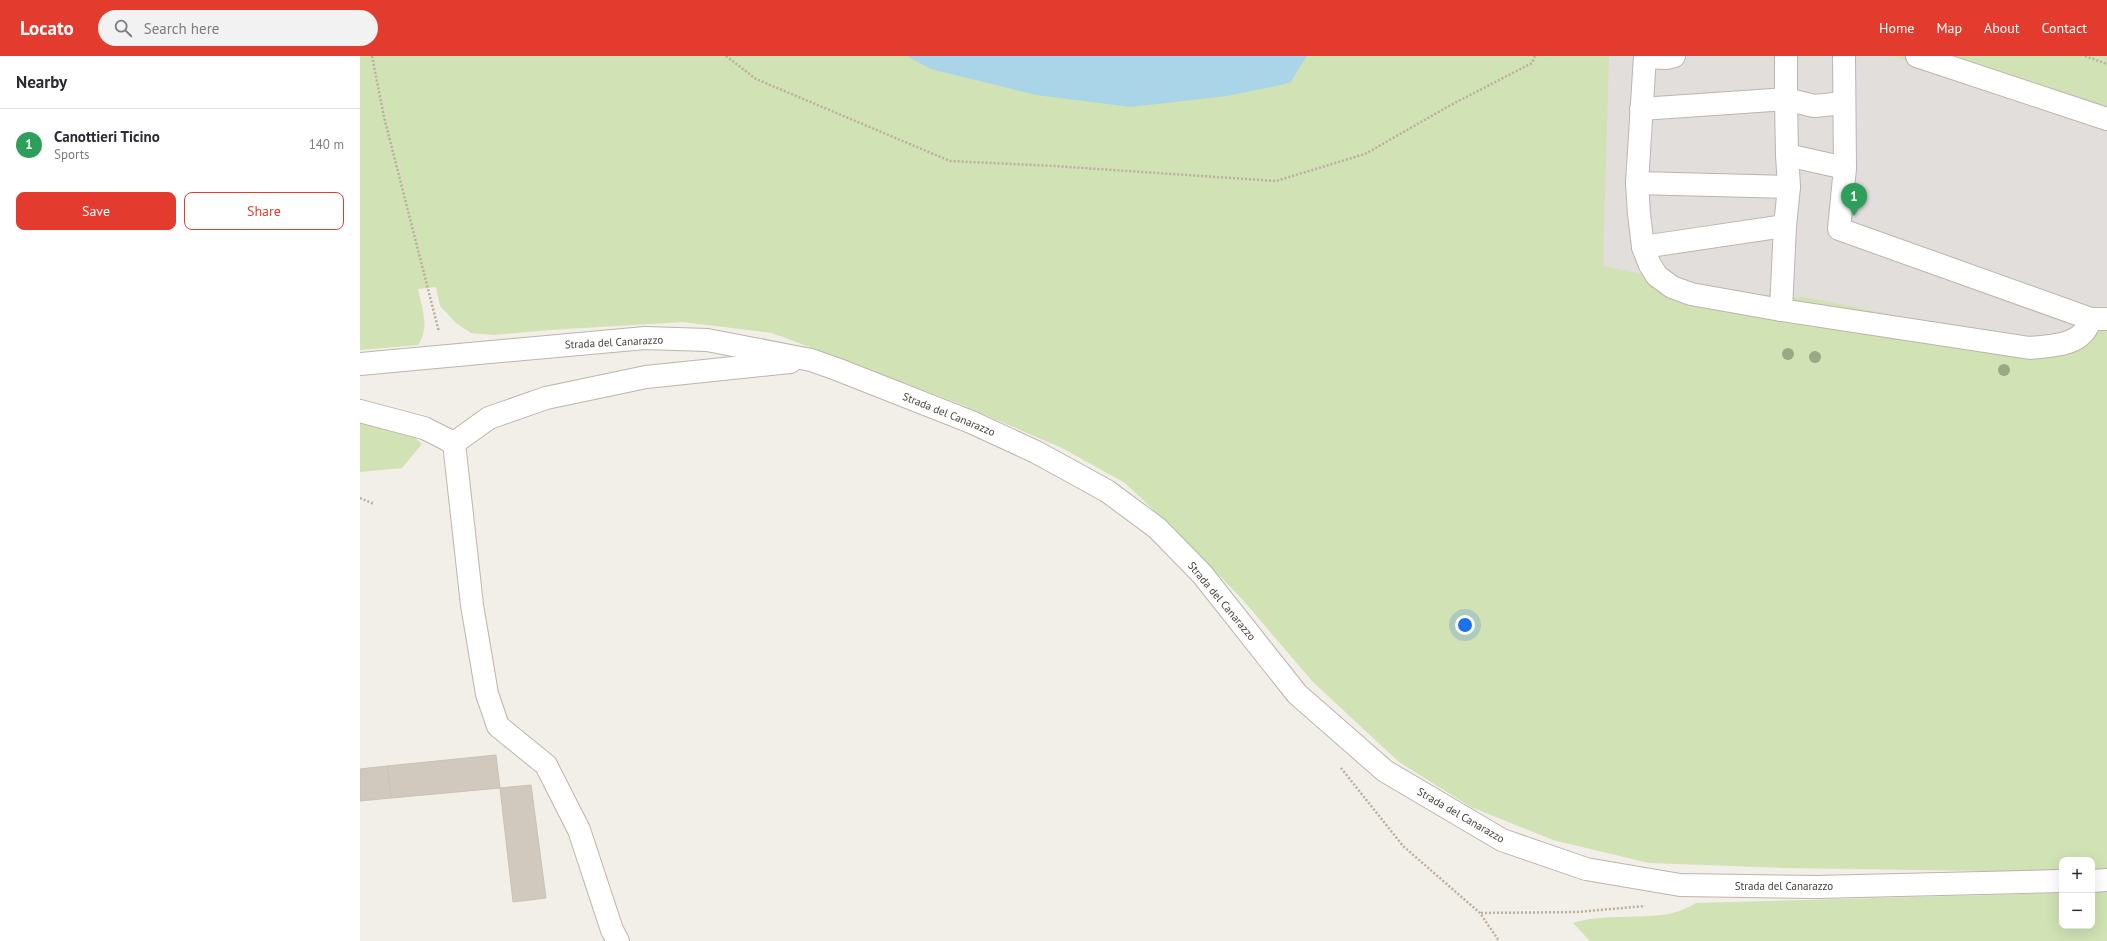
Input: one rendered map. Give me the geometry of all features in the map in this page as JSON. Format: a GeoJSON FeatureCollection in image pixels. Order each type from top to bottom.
{"type":"FeatureCollection","features":[{"type":"Feature","properties":{"kind":"street"},"geometry":{"type":"LineString","coordinates":[[1674,56],[1666,58],[1645,56],[1637,183],[1643,247],[1650,265],[1657,276],[1672,287],[1691,294],[1781,310],[2030,348],[2052,346],[2073,340],[2099,319],[1839,229],[1845,168],[1844,56]]}},
{"type":"Feature","properties":{"kind":"street"},"geometry":{"type":"LineString","coordinates":[[1781,310],[1784,226],[1789,187],[1787,155],[1786,56]]}},
{"type":"Feature","properties":{"kind":"street"},"geometry":{"type":"LineString","coordinates":[[1916,56],[2107,119]]}},
{"type":"Feature","properties":{"kind":"street"},"geometry":{"type":"LineString","coordinates":[[1641,108],[1786,99],[1814,106],[1844,103]]}},
{"type":"Feature","properties":{"kind":"street"},"geometry":{"type":"LineString","coordinates":[[1787,155],[1845,168]]}},
{"type":"Feature","properties":{"kind":"street"},"geometry":{"type":"LineString","coordinates":[[1637,183],[1789,187]]}},
{"type":"Feature","properties":{"kind":"street"},"geometry":{"type":"LineString","coordinates":[[1643,247],[1784,226]]}},
{"type":"Feature","properties":{"kind":"street","name":"Strada del Canarazzo"},"geometry":{"type":"LineString","coordinates":[[360,364],[645,338],[707,340],[811,360],[971,422],[1036,452],[1107,491],[1157,528],[1202,574],[1297,694],[1385,771],[1502,840],[1586,869],[1680,885],[1817,887],[2059,881]]}},
{"type":"Feature","properties":{"kind":"street"},"geometry":{"type":"LineString","coordinates":[[454,443],[489,418],[546,398],[646,377],[811,360]]}},
{"type":"Feature","properties":{"kind":"street"},"geometry":{"type":"LineString","coordinates":[[360,411],[424,428],[454,443]]}},
{"type":"Feature","properties":{"kind":"street"},"geometry":{"type":"LineString","coordinates":[[454,443],[472,605],[487,694],[498,726],[546,765],[579,830],[612,930],[618,941]]}},
{"type":"Feature","properties":{"kind":"street"},"geometry":{"type":"LineString","coordinates":[[2095,881],[2107,880]]}},
{"type":"Feature","properties":{"kind":"path"},"geometry":{"type":"LineString","coordinates":[[372,56],[384,117],[445,356]]}},
{"type":"Feature","properties":{"kind":"path"},"geometry":{"type":"LineString","coordinates":[[726,56],[756,79],[950,161],[1054,166],[1276,181],[1365,154],[1449,106],[1532,62],[1535,56]]}},
{"type":"Feature","properties":{"kind":"path"},"geometry":{"type":"LineString","coordinates":[[2085,56],[2107,64]]}},
{"type":"Feature","properties":{"kind":"path"},"geometry":{"type":"LineString","coordinates":[[360,498],[374,504]]}},
{"type":"Feature","properties":{"kind":"path"},"geometry":{"type":"LineString","coordinates":[[1339,765],[1403,846],[1480,913],[1499,941]]}},
{"type":"Feature","properties":{"kind":"path"},"geometry":{"type":"LineString","coordinates":[[1480,913],[1577,912],[1647,906]]}},
{"type":"Feature","properties":{"kind":"green space"},"geometry":{"type":"Polygon","coordinates":[[[360,56],[2107,56],[2107,871],[2095,871],[2095,857],[2059,857],[2059,872],[1785,868],[1649,863],[1553,840],[1471,807],[1399,762],[1313,682],[1242,599],[1182,537],[1125,483],[1062,448],[960,404],[772,333],[683,322],[549,330],[494,335],[471,333],[456,323],[440,306],[436,287],[418,289],[424,317],[424,331],[418,345],[360,350],[360,56]]]}},
{"type":"Feature","properties":{"kind":"green space"},"geometry":{"type":"Polygon","coordinates":[[[360,419],[404,428],[422,444],[402,468],[360,472],[360,419]]]}},
{"type":"Feature","properties":{"kind":"green space"},"geometry":{"type":"Polygon","coordinates":[[[2095,892],[2107,892],[2107,941],[1590,941],[1573,923],[1597,918],[1661,915],[1679,911],[1696,903],[2059,893],[2059,929],[2095,929],[2095,892]]]}},
{"type":"Feature","properties":{"kind":"shaded area"},"geometry":{"type":"Polygon","coordinates":[[[1609,56],[1894,56],[2107,129],[2107,314],[2064,336],[2023,342],[1810,298],[1730,292],[1603,266],[1609,56]]]}},
{"type":"Feature","properties":{"kind":"water"},"geometry":{"type":"Polygon","coordinates":[[[907,56],[1307,56],[1290,83],[1227,96],[1131,107],[1036,95],[931,69],[907,56]]]}},
{"type":"Feature","properties":{"kind":"building"},"geometry":{"type":"Polygon","coordinates":[[[496,755],[500,788],[391,798],[387,766],[496,755]]]}},
{"type":"Feature","properties":{"kind":"building"},"geometry":{"type":"Polygon","coordinates":[[[387,766],[391,798],[360,801],[360,769],[387,766]]]}},
{"type":"Feature","properties":{"kind":"building"},"geometry":{"type":"Polygon","coordinates":[[[531,785],[546,898],[513,902],[500,788],[531,785]]]}},
{"type":"Feature","properties":{"kind":"place","name":"Canottieri Ticino"},"geometry":{"type":"Point","coordinates":[1854,216]}}]}
